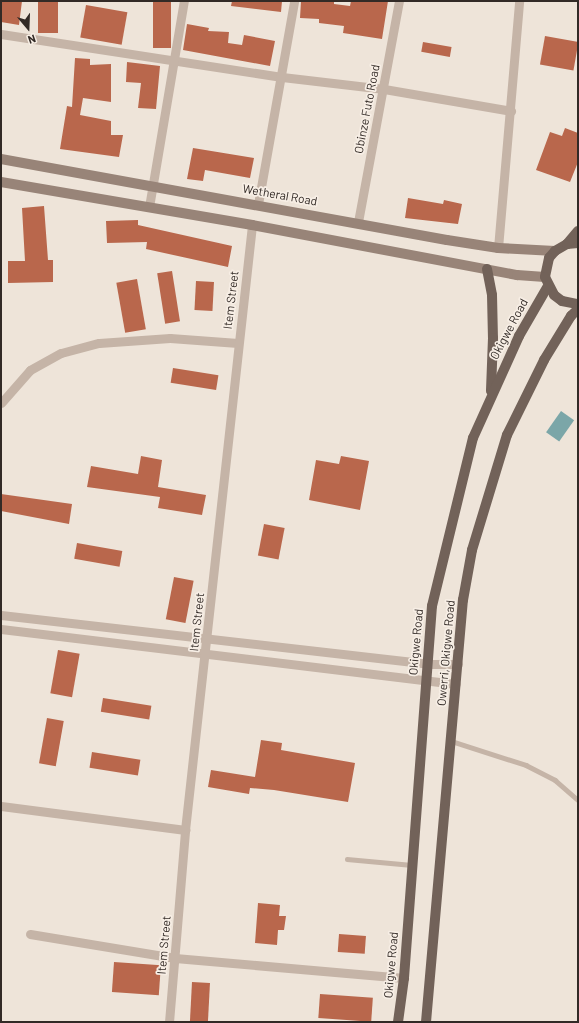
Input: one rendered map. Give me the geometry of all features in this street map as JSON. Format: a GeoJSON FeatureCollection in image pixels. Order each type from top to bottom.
{"type":"FeatureCollection","features":[{"type":"Feature","properties":{"kind":"main road","name":"Wetheral Road"},"geometry":{"type":"LineString","coordinates":[[1,159],[498,248],[555,251]]}},
{"type":"Feature","properties":{"kind":"main road"},"geometry":{"type":"LineString","coordinates":[[1,182],[252,225],[517,275],[546,282],[562,301],[578,304]]}},
{"type":"Feature","properties":{"kind":"main road"},"geometry":{"type":"LineString","coordinates":[[555,251],[567,244],[578,231]]}},
{"type":"Feature","properties":{"kind":"main road"},"geometry":{"type":"LineString","coordinates":[[567,244],[578,243]]}},
{"type":"Feature","properties":{"kind":"main road","name":"Okigwe Road"},"geometry":{"type":"LineString","coordinates":[[398,1022],[404,978],[432,606],[446,539],[473,438],[490,396],[546,282],[549,258],[555,251]]}},
{"type":"Feature","properties":{"kind":"main road"},"geometry":{"type":"LineString","coordinates":[[487,269],[492,295],[494,338],[490,396]]}},
{"type":"Feature","properties":{"kind":"main road","name":"Owerri, Okigwe Road"},"geometry":{"type":"LineString","coordinates":[[426,1022],[463,600],[472,550],[507,435],[544,360],[570,316],[578,309]]}},
{"type":"Feature","properties":{"kind":"street"},"geometry":{"type":"LineString","coordinates":[[149,207],[176,59],[184,1]]}},
{"type":"Feature","properties":{"kind":"street"},"geometry":{"type":"LineString","coordinates":[[258,204],[282,77],[294,1]]}},
{"type":"Feature","properties":{"kind":"street","name":"Obinze Futo Road"},"geometry":{"type":"LineString","coordinates":[[358,222],[399,1]]}},
{"type":"Feature","properties":{"kind":"street"},"geometry":{"type":"LineString","coordinates":[[498,248],[520,1]]}},
{"type":"Feature","properties":{"kind":"street"},"geometry":{"type":"LineString","coordinates":[[1,34],[176,59],[282,77],[384,88],[511,111]]}},
{"type":"Feature","properties":{"kind":"street","name":"Item Street"},"geometry":{"type":"LineString","coordinates":[[168,1022],[175,958],[185,830],[208,640],[238,343],[252,225]]}},
{"type":"Feature","properties":{"kind":"street"},"geometry":{"type":"LineString","coordinates":[[1,403],[30,370],[69,351],[98,343],[170,338],[238,343]]}},
{"type":"Feature","properties":{"kind":"street"},"geometry":{"type":"LineString","coordinates":[[1,615],[208,640],[428,664],[458,664]]}},
{"type":"Feature","properties":{"kind":"street"},"geometry":{"type":"LineString","coordinates":[[1,629],[456,684]]}},
{"type":"Feature","properties":{"kind":"street"},"geometry":{"type":"LineString","coordinates":[[1,806],[185,830]]}},
{"type":"Feature","properties":{"kind":"street"},"geometry":{"type":"LineString","coordinates":[[30,934],[175,958],[404,978]]}},
{"type":"Feature","properties":{"kind":"lane"},"geometry":{"type":"LineString","coordinates":[[451,741],[526,765],[555,780],[578,800]]}},
{"type":"Feature","properties":{"kind":"lane"},"geometry":{"type":"LineString","coordinates":[[347,859],[412,865]]}},
{"type":"Feature","properties":{"kind":"water"},"geometry":{"type":"Polygon","coordinates":[[[561,411],[574,420],[559,441],[546,432],[561,411]]]}},
{"type":"Feature","properties":{"kind":"building"},"geometry":{"type":"Polygon","coordinates":[[[1,1],[22,1],[19,25],[1,22],[1,1]]]}},
{"type":"Feature","properties":{"kind":"building"},"geometry":{"type":"Polygon","coordinates":[[[38,1],[58,1],[58,33],[38,33],[38,1]]]}},
{"type":"Feature","properties":{"kind":"building"},"geometry":{"type":"Polygon","coordinates":[[[153,1],[171,1],[171,48],[153,48],[153,1]]]}},
{"type":"Feature","properties":{"kind":"building"},"geometry":{"type":"Polygon","coordinates":[[[232,1],[282,1],[281,12],[231,6],[232,1]]]}},
{"type":"Feature","properties":{"kind":"building"},"geometry":{"type":"Polygon","coordinates":[[[301,1],[334,1],[334,4],[350,6],[351,1],[388,1],[382,39],[343,33],[344,26],[319,23],[319,19],[300,18],[301,1]]]}},
{"type":"Feature","properties":{"kind":"building"},"geometry":{"type":"Polygon","coordinates":[[[86,5],[127,12],[122,45],[80,37],[86,5]]]}},
{"type":"Feature","properties":{"kind":"building"},"geometry":{"type":"Polygon","coordinates":[[[187,24],[209,28],[208,31],[229,32],[228,43],[242,45],[244,35],[275,41],[270,66],[183,50],[187,24]]]}},
{"type":"Feature","properties":{"kind":"building"},"geometry":{"type":"Polygon","coordinates":[[[545,36],[578,42],[573,70],[540,65],[545,36]]]}},
{"type":"Feature","properties":{"kind":"building"},"geometry":{"type":"Polygon","coordinates":[[[423,42],[452,47],[450,57],[421,52],[423,42]]]}},
{"type":"Feature","properties":{"kind":"building"},"geometry":{"type":"Polygon","coordinates":[[[75,58],[90,59],[90,65],[111,64],[111,102],[83,98],[80,115],[111,121],[111,135],[123,135],[119,157],[60,149],[67,106],[72,107],[75,58]]]}},
{"type":"Feature","properties":{"kind":"building"},"geometry":{"type":"Polygon","coordinates":[[[127,62],[160,66],[156,109],[138,108],[141,83],[126,82],[127,62]]]}},
{"type":"Feature","properties":{"kind":"building"},"geometry":{"type":"Polygon","coordinates":[[[565,128],[578,133],[578,162],[570,182],[536,170],[550,132],[562,136],[565,128]]]}},
{"type":"Feature","properties":{"kind":"building"},"geometry":{"type":"Polygon","coordinates":[[[193,148],[254,158],[250,178],[205,170],[203,181],[187,179],[193,148]]]}},
{"type":"Feature","properties":{"kind":"building"},"geometry":{"type":"Polygon","coordinates":[[[408,198],[443,204],[444,200],[462,204],[458,224],[405,218],[408,198]]]}},
{"type":"Feature","properties":{"kind":"building"},"geometry":{"type":"Polygon","coordinates":[[[44,206],[48,260],[53,260],[53,282],[8,283],[8,261],[25,261],[22,208],[44,206]]]}},
{"type":"Feature","properties":{"kind":"building"},"geometry":{"type":"Polygon","coordinates":[[[138,220],[138,225],[232,246],[228,267],[146,249],[147,242],[107,243],[106,221],[138,220]]]}},
{"type":"Feature","properties":{"kind":"building"},"geometry":{"type":"Polygon","coordinates":[[[172,271],[180,321],[165,324],[157,273],[172,271]]]}},
{"type":"Feature","properties":{"kind":"building"},"geometry":{"type":"Polygon","coordinates":[[[137,279],[146,329],[125,333],[116,283],[137,279]]]}},
{"type":"Feature","properties":{"kind":"building"},"geometry":{"type":"Polygon","coordinates":[[[196,281],[214,282],[212,311],[194,310],[196,281]]]}},
{"type":"Feature","properties":{"kind":"building"},"geometry":{"type":"Polygon","coordinates":[[[173,368],[218,375],[216,390],[171,383],[173,368]]]}},
{"type":"Feature","properties":{"kind":"building"},"geometry":{"type":"Polygon","coordinates":[[[141,456],[162,460],[158,487],[206,495],[202,515],[158,508],[160,497],[87,487],[91,466],[138,474],[141,456]]]}},
{"type":"Feature","properties":{"kind":"building"},"geometry":{"type":"Polygon","coordinates":[[[341,456],[369,461],[360,510],[309,500],[316,460],[339,464],[341,456]]]}},
{"type":"Feature","properties":{"kind":"building"},"geometry":{"type":"Polygon","coordinates":[[[1,494],[72,504],[69,524],[1,511],[1,494]]]}},
{"type":"Feature","properties":{"kind":"building"},"geometry":{"type":"Polygon","coordinates":[[[264,524],[285,528],[279,559],[258,555],[264,524]]]}},
{"type":"Feature","properties":{"kind":"building"},"geometry":{"type":"Polygon","coordinates":[[[77,543],[122,551],[120,567],[74,559],[77,543]]]}},
{"type":"Feature","properties":{"kind":"building"},"geometry":{"type":"Polygon","coordinates":[[[174,577],[194,581],[185,623],[166,619],[174,577]]]}},
{"type":"Feature","properties":{"kind":"building"},"geometry":{"type":"Polygon","coordinates":[[[58,650],[80,654],[72,697],[50,693],[58,650]]]}},
{"type":"Feature","properties":{"kind":"building"},"geometry":{"type":"Polygon","coordinates":[[[103,698],[151,706],[149,719],[101,712],[103,698]]]}},
{"type":"Feature","properties":{"kind":"building"},"geometry":{"type":"Polygon","coordinates":[[[47,718],[64,721],[56,766],[39,763],[47,718]]]}},
{"type":"Feature","properties":{"kind":"building"},"geometry":{"type":"Polygon","coordinates":[[[261,740],[282,743],[281,750],[355,763],[348,802],[274,790],[250,788],[249,794],[208,787],[211,770],[255,777],[261,740]]]}},
{"type":"Feature","properties":{"kind":"building"},"geometry":{"type":"Polygon","coordinates":[[[92,752],[140,760],[138,775],[89,768],[92,752]]]}},
{"type":"Feature","properties":{"kind":"building"},"geometry":{"type":"Polygon","coordinates":[[[258,903],[280,905],[279,916],[286,916],[284,930],[278,930],[277,945],[255,943],[258,903]]]}},
{"type":"Feature","properties":{"kind":"building"},"geometry":{"type":"Polygon","coordinates":[[[339,934],[366,936],[365,954],[338,952],[339,934]]]}},
{"type":"Feature","properties":{"kind":"building"},"geometry":{"type":"Polygon","coordinates":[[[114,962],[161,965],[159,995],[112,992],[114,962]]]}},
{"type":"Feature","properties":{"kind":"building"},"geometry":{"type":"Polygon","coordinates":[[[192,982],[210,983],[208,1022],[190,1022],[192,982]]]}},
{"type":"Feature","properties":{"kind":"building"},"geometry":{"type":"Polygon","coordinates":[[[320,994],[373,998],[371,1022],[318,1018],[320,994]]]}}]}
